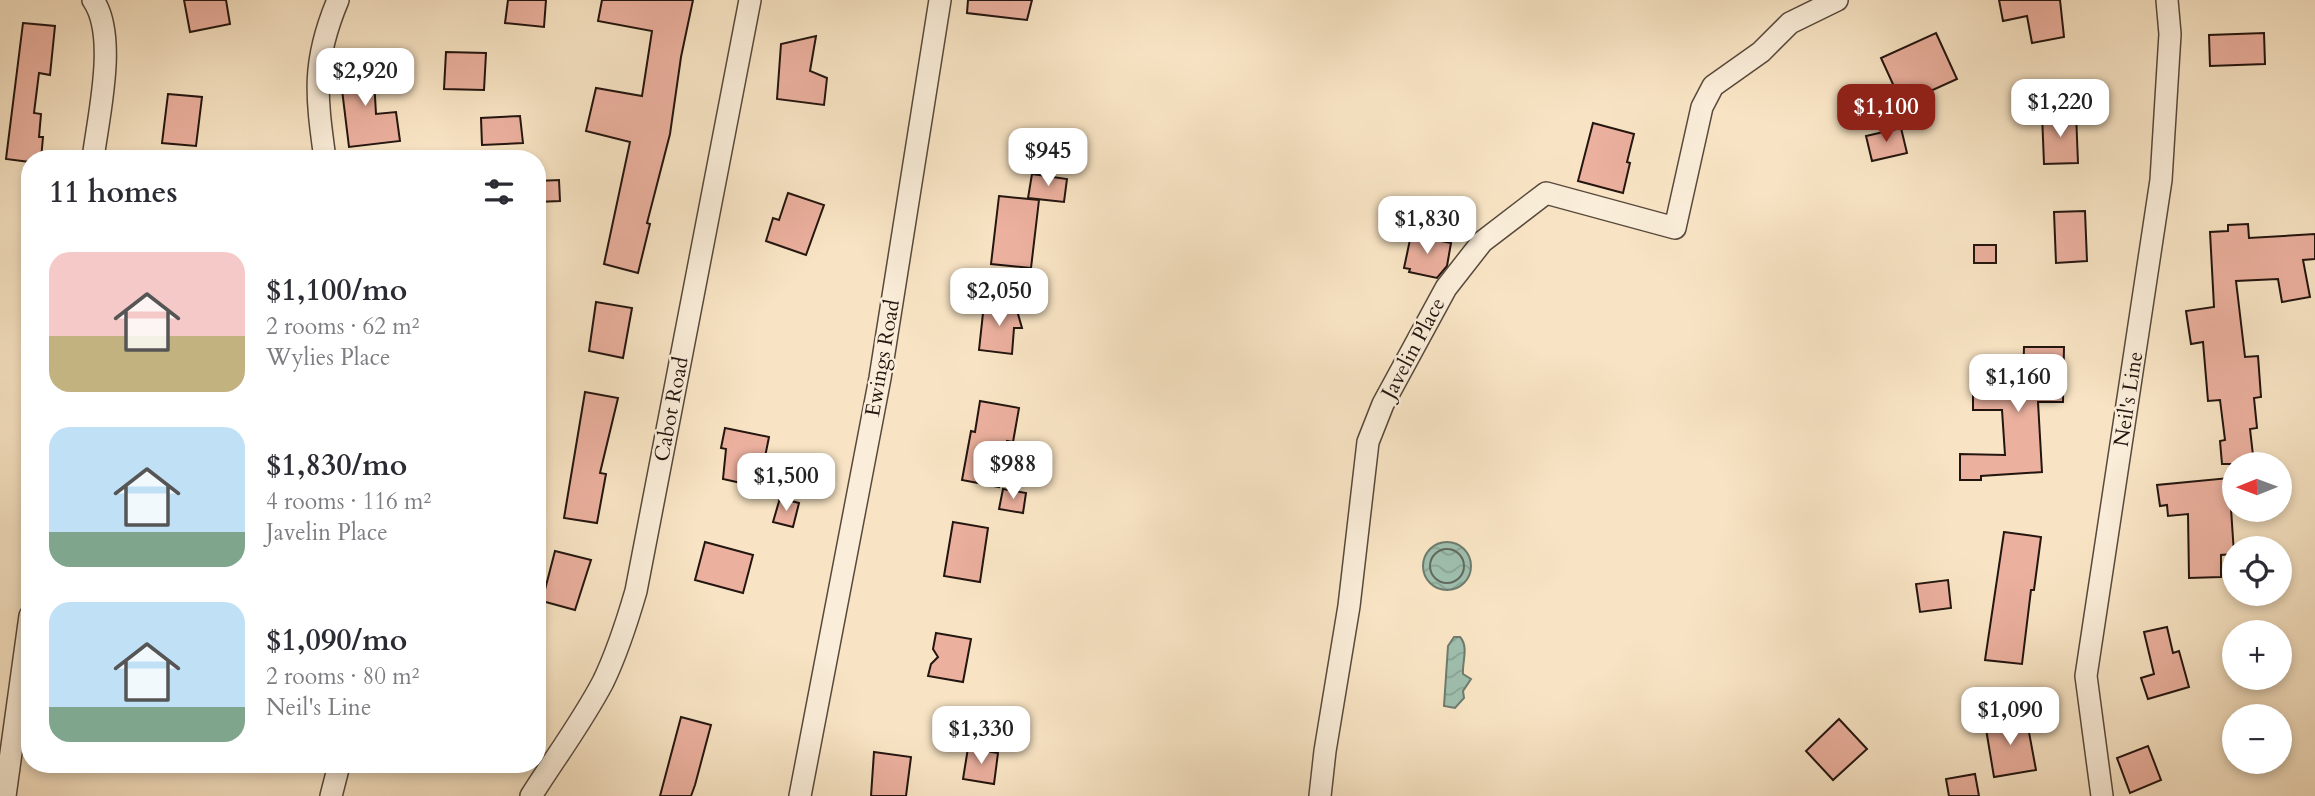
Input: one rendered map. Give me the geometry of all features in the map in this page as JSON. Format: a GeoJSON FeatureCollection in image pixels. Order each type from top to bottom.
{"type":"FeatureCollection","features":[{"type":"Feature","properties":{"kind":"street"},"geometry":{"type":"LineString","coordinates":[[93,0],[103,20],[106,36],[94,150]]}},
{"type":"Feature","properties":{"kind":"street"},"geometry":{"type":"LineString","coordinates":[[324,150],[318,94],[318,61],[324,33],[338,0]]}},
{"type":"Feature","properties":{"kind":"street","name":"Cabot Road"},"geometry":{"type":"LineString","coordinates":[[531,796],[579,723],[603,680],[622,637],[636,591],[750,0]]}},
{"type":"Feature","properties":{"kind":"street","name":"Ewings Road"},"geometry":{"type":"LineString","coordinates":[[800,796],[880,378],[940,0]]}},
{"type":"Feature","properties":{"kind":"street","name":"Javelin Place"},"geometry":{"type":"LineString","coordinates":[[1320,796],[1349,606],[1368,442],[1383,404],[1446,288],[1482,242],[1546,193],[1675,228],[1702,107],[1713,86],[1761,52],[1790,23],[1837,0]]}},
{"type":"Feature","properties":{"kind":"street","name":"Neil's Line"},"geometry":{"type":"LineString","coordinates":[[2102,796],[2086,676],[2161,180],[2170,34],[2166,0]]}},
{"type":"Feature","properties":{"kind":"street"},"geometry":{"type":"LineString","coordinates":[[5,796],[21,681]]}},
{"type":"Feature","properties":{"kind":"street"},"geometry":{"type":"LineString","coordinates":[[331,796],[338,773]]}},
{"type":"Feature","properties":{"kind":"water"},"geometry":{"type":"Polygon","coordinates":[[[1447,542],[1464,549],[1471,566],[1464,583],[1447,590],[1430,583],[1423,566],[1430,549],[1447,542]]]}},
{"type":"Feature","properties":{"kind":"water"},"geometry":{"type":"Polygon","coordinates":[[[1454,637],[1460,637],[1463,641],[1463,674],[1471,679],[1463,691],[1464,698],[1455,708],[1444,706],[1448,646],[1454,637]]]}},
{"type":"Feature","properties":{"kind":"building"},"geometry":{"type":"Polygon","coordinates":[[[184,0],[226,0],[230,24],[190,32],[184,0]]]}},
{"type":"Feature","properties":{"kind":"building"},"geometry":{"type":"Polygon","coordinates":[[[508,0],[546,0],[544,27],[505,23],[508,0]]]}},
{"type":"Feature","properties":{"kind":"building"},"geometry":{"type":"Polygon","coordinates":[[[602,0],[693,0],[681,57],[670,134],[647,223],[650,224],[638,273],[604,264],[630,142],[586,131],[596,88],[642,96],[652,31],[598,21],[602,0]]]}},
{"type":"Feature","properties":{"kind":"building"},"geometry":{"type":"Polygon","coordinates":[[[968,0],[1032,0],[1027,20],[967,13],[968,0]]]}},
{"type":"Feature","properties":{"kind":"building"},"geometry":{"type":"Polygon","coordinates":[[[1999,0],[2060,0],[2064,37],[2032,43],[2027,16],[2003,21],[1999,0]]]}},
{"type":"Feature","properties":{"kind":"building"},"geometry":{"type":"Polygon","coordinates":[[[23,23],[55,26],[50,75],[39,73],[34,113],[41,114],[39,137],[43,137],[42,150],[21,150],[21,161],[6,159],[23,23]]]}},
{"type":"Feature","properties":{"kind":"building"},"geometry":{"type":"Polygon","coordinates":[[[1936,33],[1957,79],[1902,104],[1881,58],[1936,33]]]}},
{"type":"Feature","properties":{"kind":"building"},"geometry":{"type":"Polygon","coordinates":[[[2264,33],[2265,64],[2210,66],[2209,35],[2264,33]]]}},
{"type":"Feature","properties":{"kind":"building"},"geometry":{"type":"Polygon","coordinates":[[[816,36],[810,71],[827,78],[824,105],[777,99],[781,44],[816,36]]]}},
{"type":"Feature","properties":{"kind":"building"},"geometry":{"type":"Polygon","coordinates":[[[446,52],[486,53],[484,90],[444,89],[446,52]]]}},
{"type":"Feature","properties":{"kind":"building"},"geometry":{"type":"Polygon","coordinates":[[[373,62],[376,114],[396,112],[400,141],[349,147],[339,65],[373,62]]]}},
{"type":"Feature","properties":{"kind":"building"},"geometry":{"type":"Polygon","coordinates":[[[168,94],[202,97],[196,146],[162,143],[168,94]]]}},
{"type":"Feature","properties":{"kind":"building"},"geometry":{"type":"Polygon","coordinates":[[[2076,113],[2078,163],[2044,164],[2042,114],[2076,113]]]}},
{"type":"Feature","properties":{"kind":"building"},"geometry":{"type":"Polygon","coordinates":[[[520,116],[523,143],[482,145],[481,118],[520,116]]]}},
{"type":"Feature","properties":{"kind":"building"},"geometry":{"type":"Polygon","coordinates":[[[1593,123],[1634,134],[1623,193],[1578,181],[1593,123]]]}},
{"type":"Feature","properties":{"kind":"building"},"geometry":{"type":"Polygon","coordinates":[[[1901,128],[1907,153],[1872,161],[1866,136],[1901,128]]]}},
{"type":"Feature","properties":{"kind":"building"},"geometry":{"type":"Polygon","coordinates":[[[1032,174],[1067,179],[1064,202],[1028,198],[1032,174]]]}},
{"type":"Feature","properties":{"kind":"building"},"geometry":{"type":"Polygon","coordinates":[[[559,180],[560,201],[546,202],[546,181],[559,180]]]}},
{"type":"Feature","properties":{"kind":"building"},"geometry":{"type":"Polygon","coordinates":[[[788,193],[824,205],[806,255],[766,241],[773,218],[779,220],[788,193]]]}},
{"type":"Feature","properties":{"kind":"building"},"geometry":{"type":"Polygon","coordinates":[[[999,196],[1039,200],[1031,268],[991,264],[999,196]]]}},
{"type":"Feature","properties":{"kind":"building"},"geometry":{"type":"Polygon","coordinates":[[[2085,211],[2087,261],[2056,263],[2054,212],[2085,211]]]}},
{"type":"Feature","properties":{"kind":"building"},"geometry":{"type":"Polygon","coordinates":[[[2248,224],[2249,238],[2315,234],[2315,259],[2303,260],[2310,297],[2282,302],[2278,279],[2236,281],[2245,357],[2258,356],[2261,397],[2254,398],[2257,428],[2250,429],[2253,452],[2222,452],[2222,464],[2220,441],[2225,440],[2220,400],[2208,401],[2203,342],[2191,344],[2186,311],[2214,307],[2210,232],[2228,231],[2228,225],[2248,224]]]}},
{"type":"Feature","properties":{"kind":"building"},"geometry":{"type":"Polygon","coordinates":[[[1411,235],[1451,243],[1447,266],[1437,278],[1409,272],[1410,269],[1404,268],[1411,235]]]}},
{"type":"Feature","properties":{"kind":"building"},"geometry":{"type":"Polygon","coordinates":[[[1974,245],[1996,245],[1996,263],[1974,263],[1974,245]]]}},
{"type":"Feature","properties":{"kind":"building"},"geometry":{"type":"Polygon","coordinates":[[[596,302],[632,308],[623,358],[589,351],[596,302]]]}},
{"type":"Feature","properties":{"kind":"building"},"geometry":{"type":"Polygon","coordinates":[[[984,304],[1016,307],[1022,328],[1014,328],[1012,354],[979,350],[984,304]]]}},
{"type":"Feature","properties":{"kind":"building"},"geometry":{"type":"Polygon","coordinates":[[[2024,347],[2064,347],[2063,402],[2038,402],[2042,472],[1960,480],[1960,454],[2005,455],[2002,410],[1973,410],[1973,381],[2023,382],[2024,347]]]}},
{"type":"Feature","properties":{"kind":"building"},"geometry":{"type":"Polygon","coordinates":[[[585,392],[618,398],[600,473],[606,474],[597,523],[564,518],[585,392]]]}},
{"type":"Feature","properties":{"kind":"building"},"geometry":{"type":"Polygon","coordinates":[[[980,401],[1019,408],[1013,442],[1007,441],[999,487],[962,480],[971,431],[975,432],[980,401]]]}},
{"type":"Feature","properties":{"kind":"building"},"geometry":{"type":"Polygon","coordinates":[[[725,428],[769,437],[759,487],[723,479],[726,449],[721,448],[725,428]]]}},
{"type":"Feature","properties":{"kind":"building"},"geometry":{"type":"Polygon","coordinates":[[[2222,479],[2222,522],[2232,522],[2233,536],[2222,536],[2221,577],[2189,578],[2188,514],[2168,516],[2167,505],[2160,506],[2157,485],[2222,479]]]}},
{"type":"Feature","properties":{"kind":"building"},"geometry":{"type":"Polygon","coordinates":[[[1003,489],[1026,493],[1023,513],[999,509],[1003,489]]]}},
{"type":"Feature","properties":{"kind":"building"},"geometry":{"type":"Polygon","coordinates":[[[780,498],[799,503],[793,527],[773,522],[780,498]]]}},
{"type":"Feature","properties":{"kind":"building"},"geometry":{"type":"Polygon","coordinates":[[[953,522],[988,528],[980,582],[944,576],[953,522]]]}},
{"type":"Feature","properties":{"kind":"building"},"geometry":{"type":"Polygon","coordinates":[[[2004,532],[2041,537],[2022,664],[1985,660],[2004,532]]]}},
{"type":"Feature","properties":{"kind":"building"},"geometry":{"type":"Polygon","coordinates":[[[705,542],[753,555],[743,593],[695,580],[705,542]]]}},
{"type":"Feature","properties":{"kind":"building"},"geometry":{"type":"Polygon","coordinates":[[[555,551],[591,560],[575,610],[546,602],[546,586],[555,551]]]}},
{"type":"Feature","properties":{"kind":"building"},"geometry":{"type":"Polygon","coordinates":[[[1948,580],[1951,608],[1920,612],[1916,584],[1948,580]]]}},
{"type":"Feature","properties":{"kind":"building"},"geometry":{"type":"Polygon","coordinates":[[[2167,627],[2173,653],[2179,651],[2189,687],[2148,699],[2141,678],[2154,674],[2144,632],[2167,627]]]}},
{"type":"Feature","properties":{"kind":"building"},"geometry":{"type":"Polygon","coordinates":[[[936,633],[971,639],[963,682],[928,676],[931,664],[938,657],[933,649],[936,633]]]}},
{"type":"Feature","properties":{"kind":"building"},"geometry":{"type":"Polygon","coordinates":[[[2026,716],[2036,770],[1994,777],[1985,723],[2026,716]]]}},
{"type":"Feature","properties":{"kind":"building"},"geometry":{"type":"Polygon","coordinates":[[[681,717],[711,725],[691,796],[660,796],[681,717]]]}},
{"type":"Feature","properties":{"kind":"building"},"geometry":{"type":"Polygon","coordinates":[[[1839,719],[1867,749],[1833,780],[1806,751],[1839,719]]]}},
{"type":"Feature","properties":{"kind":"building"},"geometry":{"type":"Polygon","coordinates":[[[2148,746],[2161,780],[2130,793],[2117,758],[2148,746]]]}},
{"type":"Feature","properties":{"kind":"building"},"geometry":{"type":"Polygon","coordinates":[[[968,748],[998,753],[994,784],[963,779],[968,748]]]}},
{"type":"Feature","properties":{"kind":"building"},"geometry":{"type":"Polygon","coordinates":[[[874,752],[911,757],[906,796],[871,796],[874,752]]]}},
{"type":"Feature","properties":{"kind":"building"},"geometry":{"type":"Polygon","coordinates":[[[1975,774],[1979,796],[1949,796],[1946,779],[1975,774]]]}}]}
